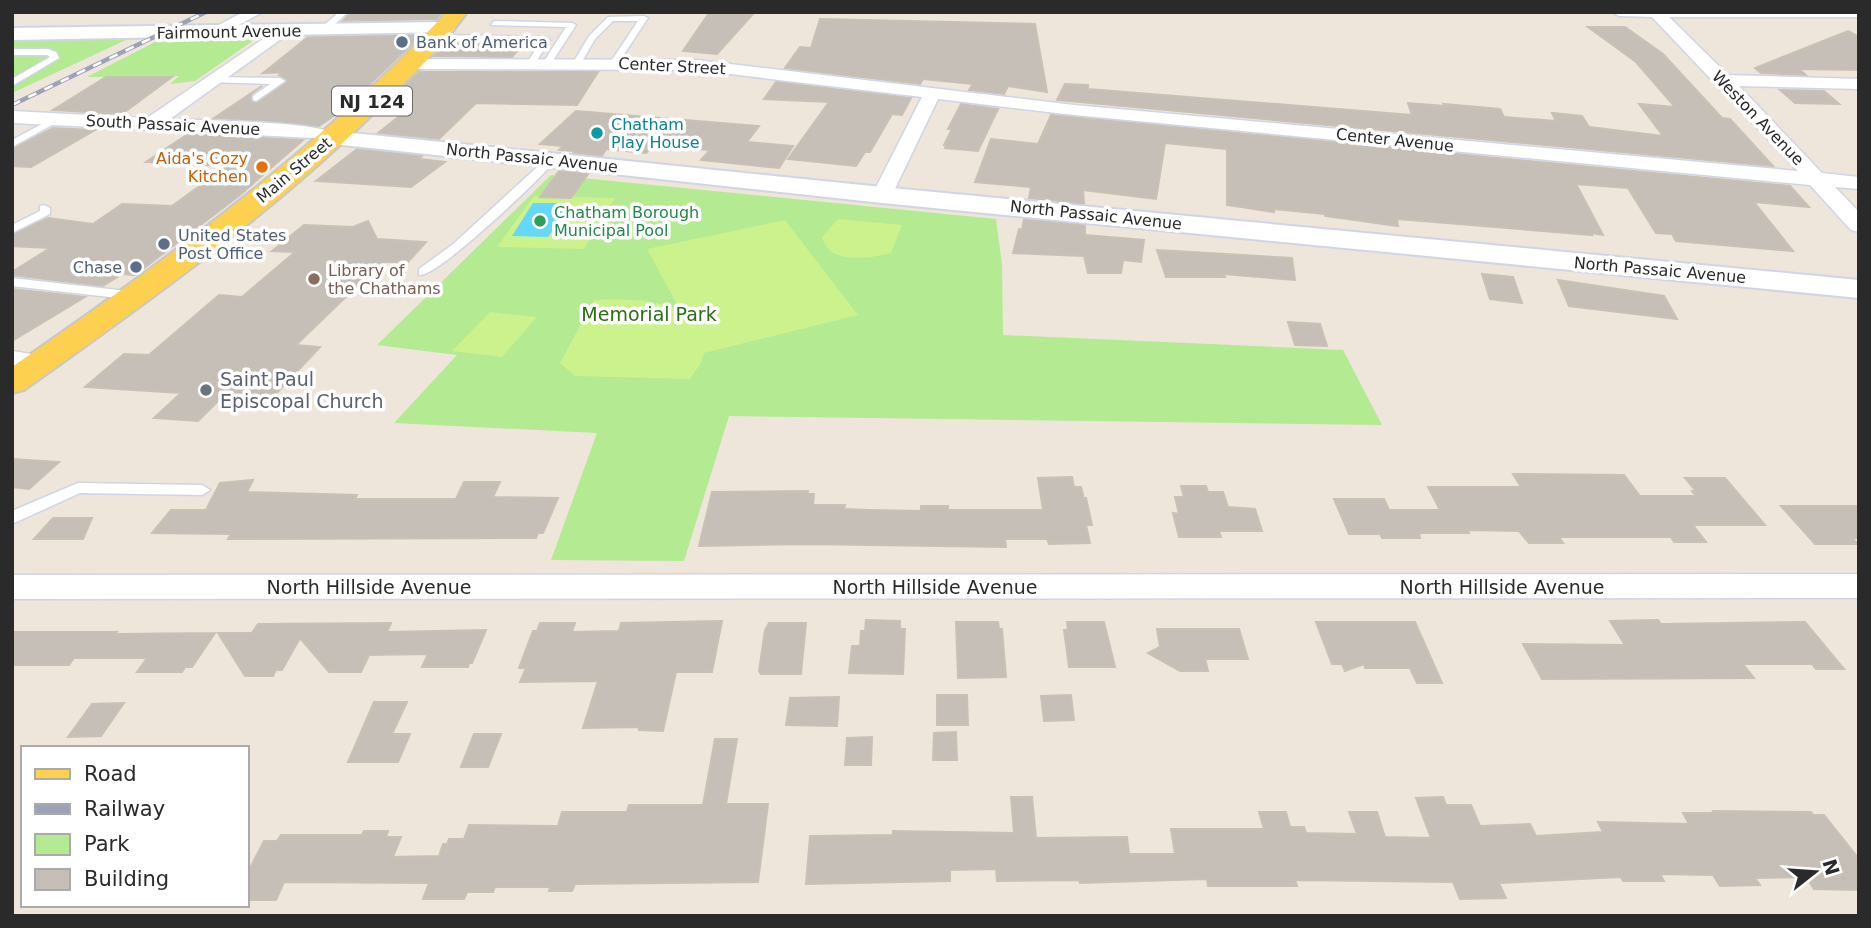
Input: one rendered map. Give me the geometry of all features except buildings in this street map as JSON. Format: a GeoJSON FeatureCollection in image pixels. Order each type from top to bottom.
{"type":"FeatureCollection","features":[{"type":"Feature","properties":{"kind":"main road","name":"Fairmount Avenue"},"geometry":{"type":"LineString","coordinates":[[12,34],[446,26]]}},
{"type":"Feature","properties":{"kind":"main road","name":"Main Street"},"geometry":{"type":"LineString","coordinates":[[12,383],[27,361],[135,296],[217,234],[333,138],[411,64],[446,26]]}},
{"type":"Feature","properties":{"kind":"main road","name":"North Passaic Avenue"},"geometry":{"type":"LineString","coordinates":[[333,138],[882,195],[1859,289]]}},
{"type":"Feature","properties":{"kind":"street"},"geometry":{"type":"LineString","coordinates":[[214,32],[256,12]]}},
{"type":"Feature","properties":{"kind":"street"},"geometry":{"type":"LineString","coordinates":[[1619,12],[1859,13]]}},
{"type":"Feature","properties":{"kind":"street","name":"Weston Avenue"},"geometry":{"type":"LineString","coordinates":[[1656,12],[1859,225]]}},
{"type":"Feature","properties":{"kind":"street"},"geometry":{"type":"LineString","coordinates":[[150,124],[282,31]]}},
{"type":"Feature","properties":{"kind":"street","name":"Center Street"},"geometry":{"type":"LineString","coordinates":[[411,64],[696,65],[932,94]]}},
{"type":"Feature","properties":{"kind":"street"},"geometry":{"type":"LineString","coordinates":[[1723,80],[1859,84]]}},
{"type":"Feature","properties":{"kind":"street"},"geometry":{"type":"LineString","coordinates":[[882,195],[932,94]]}},
{"type":"Feature","properties":{"kind":"street","name":"Center Avenue"},"geometry":{"type":"LineString","coordinates":[[932,94],[1074,110],[1859,183]]}},
{"type":"Feature","properties":{"kind":"street","name":"South Passaic Avenue"},"geometry":{"type":"LineString","coordinates":[[12,117],[316,132],[333,138]]}},
{"type":"Feature","properties":{"kind":"street","name":"North Hillside Avenue"},"geometry":{"type":"LineString","coordinates":[[12,587],[1859,586]]}},
{"type":"Feature","properties":{"kind":"lane"},"geometry":{"type":"LineString","coordinates":[[324,30],[344,12]]}},
{"type":"Feature","properties":{"kind":"lane"},"geometry":{"type":"LineString","coordinates":[[576,63],[592,38],[611,19],[644,19],[614,63]]}},
{"type":"Feature","properties":{"kind":"lane"},"geometry":{"type":"LineString","coordinates":[[494,23],[572,25],[539,63]]}},
{"type":"Feature","properties":{"kind":"lane"},"geometry":{"type":"LineString","coordinates":[[446,26],[546,40],[539,63]]}},
{"type":"Feature","properties":{"kind":"lane"},"geometry":{"type":"LineString","coordinates":[[12,52],[48,52],[55,58],[12,83]]}},
{"type":"Feature","properties":{"kind":"lane"},"geometry":{"type":"LineString","coordinates":[[213,80],[280,80],[256,98]]}},
{"type":"Feature","properties":{"kind":"lane"},"geometry":{"type":"LineString","coordinates":[[12,144],[58,120]]}},
{"type":"Feature","properties":{"kind":"lane"},"geometry":{"type":"LineString","coordinates":[[423,272],[456,248],[551,160]]}},
{"type":"Feature","properties":{"kind":"lane"},"geometry":{"type":"LineString","coordinates":[[12,230],[46,212],[44,208]]}},
{"type":"Feature","properties":{"kind":"lane"},"geometry":{"type":"LineString","coordinates":[[12,282],[135,296]]}},
{"type":"Feature","properties":{"kind":"lane"},"geometry":{"type":"LineString","coordinates":[[12,518],[78,488],[202,490]]}},
{"type":"Feature","properties":{"kind":"green space"},"geometry":{"type":"Polygon","coordinates":[[[141,33],[12,93],[12,35],[141,33]]]}},
{"type":"Feature","properties":{"kind":"green space"},"geometry":{"type":"Polygon","coordinates":[[[254,40],[195,81],[170,84],[179,76],[87,77],[155,42],[254,40]]]}},
{"type":"Feature","properties":{"kind":"green space","name":"Memorial Park"},"geometry":{"type":"Polygon","coordinates":[[[551,175],[996,219],[1002,265],[1003,335],[1343,350],[1382,425],[729,416],[684,561],[551,560],[597,433],[394,423],[457,355],[377,345],[551,175]]]}},
{"type":"Feature","properties":{"kind":"green space"},"geometry":{"type":"Polygon","coordinates":[[[534,196],[615,198],[584,249],[497,247],[534,196]]]}},
{"type":"Feature","properties":{"kind":"green space"},"geometry":{"type":"Polygon","coordinates":[[[838,219],[902,225],[891,253],[851,258],[833,252],[822,237],[838,219]]]}},
{"type":"Feature","properties":{"kind":"green space"},"geometry":{"type":"Polygon","coordinates":[[[785,220],[858,315],[704,353],[690,379],[575,376],[560,363],[594,300],[637,300],[680,310],[647,249],[785,220]]]}},
{"type":"Feature","properties":{"kind":"green space"},"geometry":{"type":"Polygon","coordinates":[[[490,312],[537,317],[502,357],[452,351],[490,312]]]}},
{"type":"Feature","properties":{"kind":"water","name":"Chatham Borough Municipal Pool"},"geometry":{"type":"Polygon","coordinates":[[[533,203],[572,203],[548,237],[512,236],[533,203]]]}},
{"type":"Feature","properties":{"kind":"railway"},"geometry":{"type":"LineString","coordinates":[[12,105],[206,12]]}},
{"type":"Feature","properties":{"kind":"place","name":"Bank of America"},"geometry":{"type":"Point","coordinates":[402,42]}},
{"type":"Feature","properties":{"kind":"place","name":"Chatham Play House"},"geometry":{"type":"Point","coordinates":[597,133]}},
{"type":"Feature","properties":{"kind":"place","name":"Aida's Cozy Kitchen"},"geometry":{"type":"Point","coordinates":[262,167]}},
{"type":"Feature","properties":{"kind":"place","name":"Chatham Borough Municipal Pool"},"geometry":{"type":"Point","coordinates":[540,221]}},
{"type":"Feature","properties":{"kind":"place","name":"United States Post Office"},"geometry":{"type":"Point","coordinates":[164,244]}},
{"type":"Feature","properties":{"kind":"place","name":"Chase"},"geometry":{"type":"Point","coordinates":[136,267]}},
{"type":"Feature","properties":{"kind":"place","name":"Library of the Chathams"},"geometry":{"type":"Point","coordinates":[314,279]}},
{"type":"Feature","properties":{"kind":"place","name":"Saint Paul Episcopal Church"},"geometry":{"type":"Point","coordinates":[206,390]}}]}
